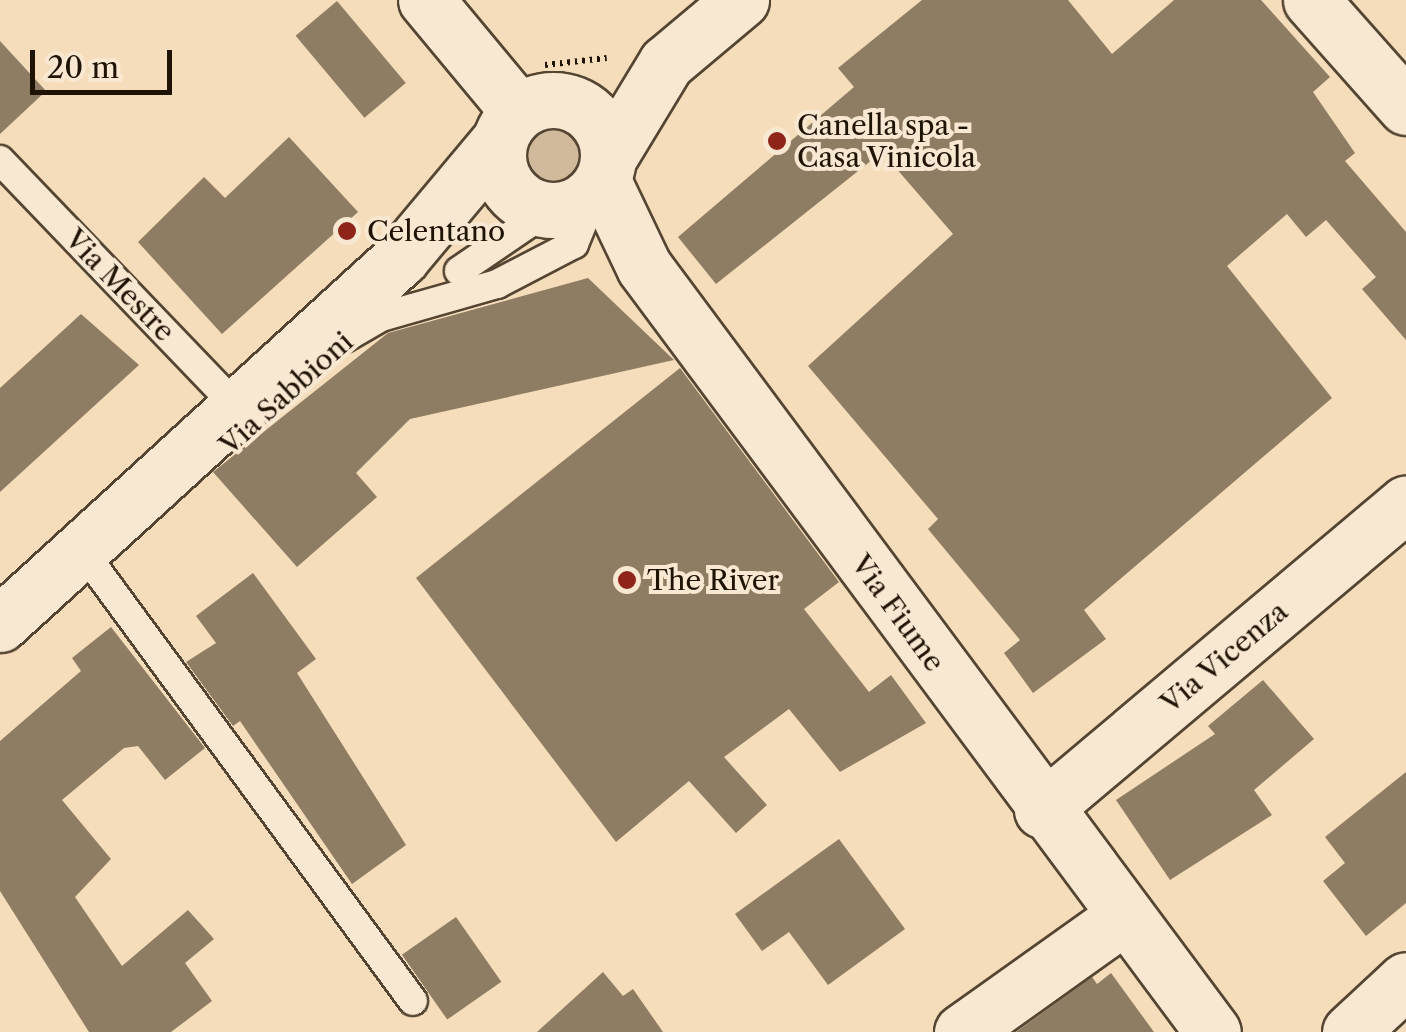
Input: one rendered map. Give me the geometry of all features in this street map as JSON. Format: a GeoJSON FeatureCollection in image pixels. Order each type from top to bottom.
{"type":"FeatureCollection","features":[{"type":"Feature","properties":{"kind":"street"},"geometry":{"type":"LineString","coordinates":[[426,0],[525,117]]}},
{"type":"Feature","properties":{"kind":"street"},"geometry":{"type":"LineString","coordinates":[[666,63],[525,117],[502,178],[588,185],[666,63],[741,0]]}},
{"type":"Feature","properties":{"kind":"street"},"geometry":{"type":"LineString","coordinates":[[1311,0],[1406,108]]}},
{"type":"Feature","properties":{"kind":"street","name":"Via Fiume"},"geometry":{"type":"LineString","coordinates":[[525,117],[600,125],[588,185],[1042,810],[1213,1032]]}},
{"type":"Feature","properties":{"kind":"street","name":"Via Sabbioni"},"geometry":{"type":"LineString","coordinates":[[0,624],[240,410],[400,258],[525,117]]}},
{"type":"Feature","properties":{"kind":"street","name":"Via Vicenza"},"geometry":{"type":"LineString","coordinates":[[1042,810],[1406,504]]}},
{"type":"Feature","properties":{"kind":"street"},"geometry":{"type":"LineString","coordinates":[[962,1032],[1122,917]]}},
{"type":"Feature","properties":{"kind":"street"},"geometry":{"type":"LineString","coordinates":[[1350,1032],[1406,980]]}},
{"type":"Feature","properties":{"kind":"lane","name":"Via Mestre"},"geometry":{"type":"LineString","coordinates":[[0,160],[240,410]]}},
{"type":"Feature","properties":{"kind":"lane"},"geometry":{"type":"LineString","coordinates":[[459,271],[588,185]]}},
{"type":"Feature","properties":{"kind":"lane","name":"Via Sabbioni"},"geometry":{"type":"LineString","coordinates":[[0,652],[349,334],[558,254],[580,236],[588,185]]}},
{"type":"Feature","properties":{"kind":"lane"},"geometry":{"type":"LineString","coordinates":[[95,568],[413,1001]]}},
{"type":"Feature","properties":{"kind":"shaded area"},"geometry":{"type":"Polygon","coordinates":[[[554,127],[573,135],[581,154],[573,173],[554,181],[535,173],[527,154],[535,135],[554,127]]]}},
{"type":"Feature","properties":{"kind":"building"},"geometry":{"type":"Polygon","coordinates":[[[922,0],[1068,0],[1112,54],[1174,0],[1261,0],[1330,77],[1313,92],[1355,153],[1345,161],[1406,232],[1406,340],[1362,289],[1376,277],[1326,220],[1306,237],[1287,214],[1227,266],[1332,398],[1084,610],[1106,639],[1033,693],[1004,653],[1020,640],[928,529],[938,519],[808,366],[953,234],[882,152],[716,284],[678,237],[854,87],[838,68],[922,0]]]}},
{"type":"Feature","properties":{"kind":"building"},"geometry":{"type":"Polygon","coordinates":[[[337,1],[406,83],[364,118],[296,36],[337,1]]]}},
{"type":"Feature","properties":{"kind":"building"},"geometry":{"type":"Polygon","coordinates":[[[0,41],[46,91],[0,134],[0,41]]]}},
{"type":"Feature","properties":{"kind":"building"},"geometry":{"type":"Polygon","coordinates":[[[289,137],[358,212],[222,334],[138,242],[204,177],[225,198],[289,137]]]}},
{"type":"Feature","properties":{"kind":"building"},"geometry":{"type":"Polygon","coordinates":[[[588,278],[674,360],[410,419],[356,473],[377,497],[297,567],[213,472],[388,333],[588,278]]]}},
{"type":"Feature","properties":{"kind":"building"},"geometry":{"type":"Polygon","coordinates":[[[81,314],[139,365],[0,492],[0,388],[81,314]]]}},
{"type":"Feature","properties":{"kind":"building","name":"The River"},"geometry":{"type":"Polygon","coordinates":[[[680,368],[839,582],[804,609],[869,692],[891,675],[926,723],[840,772],[789,709],[724,757],[767,805],[736,833],[689,781],[616,842],[416,578],[680,368]]]}},
{"type":"Feature","properties":{"kind":"building"},"geometry":{"type":"Polygon","coordinates":[[[253,573],[316,659],[297,673],[406,845],[352,884],[240,721],[233,726],[186,662],[216,643],[196,616],[253,573]]]}},
{"type":"Feature","properties":{"kind":"building"},"geometry":{"type":"Polygon","coordinates":[[[111,627],[205,748],[165,780],[138,746],[124,748],[62,800],[111,859],[75,897],[122,966],[188,910],[214,939],[185,963],[212,1001],[171,1032],[89,1032],[0,891],[0,741],[81,671],[72,658],[111,627]]]}},
{"type":"Feature","properties":{"kind":"building"},"geometry":{"type":"Polygon","coordinates":[[[1263,680],[1314,739],[1254,790],[1272,815],[1170,880],[1116,800],[1215,734],[1208,726],[1263,680]]]}},
{"type":"Feature","properties":{"kind":"building"},"geometry":{"type":"Polygon","coordinates":[[[1406,772],[1406,903],[1366,936],[1323,881],[1345,863],[1325,837],[1406,772]]]}},
{"type":"Feature","properties":{"kind":"building"},"geometry":{"type":"Polygon","coordinates":[[[839,839],[905,929],[828,985],[789,932],[762,951],[735,914],[839,839]]]}},
{"type":"Feature","properties":{"kind":"building"},"geometry":{"type":"Polygon","coordinates":[[[456,917],[501,982],[447,1020],[402,955],[456,917]]]}},
{"type":"Feature","properties":{"kind":"building"},"geometry":{"type":"Polygon","coordinates":[[[603,972],[623,996],[633,989],[663,1032],[537,1032],[603,972]]]}},
{"type":"Feature","properties":{"kind":"building"},"geometry":{"type":"Polygon","coordinates":[[[1111,973],[1154,1032],[1016,1032],[1092,977],[1097,984],[1111,973]]]}},
{"type":"Feature","properties":{"kind":"place","name":"Canella spa - Casa Vinicola"},"geometry":{"type":"Point","coordinates":[777,141]}},
{"type":"Feature","properties":{"kind":"place","name":"Celentano"},"geometry":{"type":"Point","coordinates":[347,231]}},
{"type":"Feature","properties":{"kind":"place","name":"The River"},"geometry":{"type":"Point","coordinates":[627,580]}}]}
